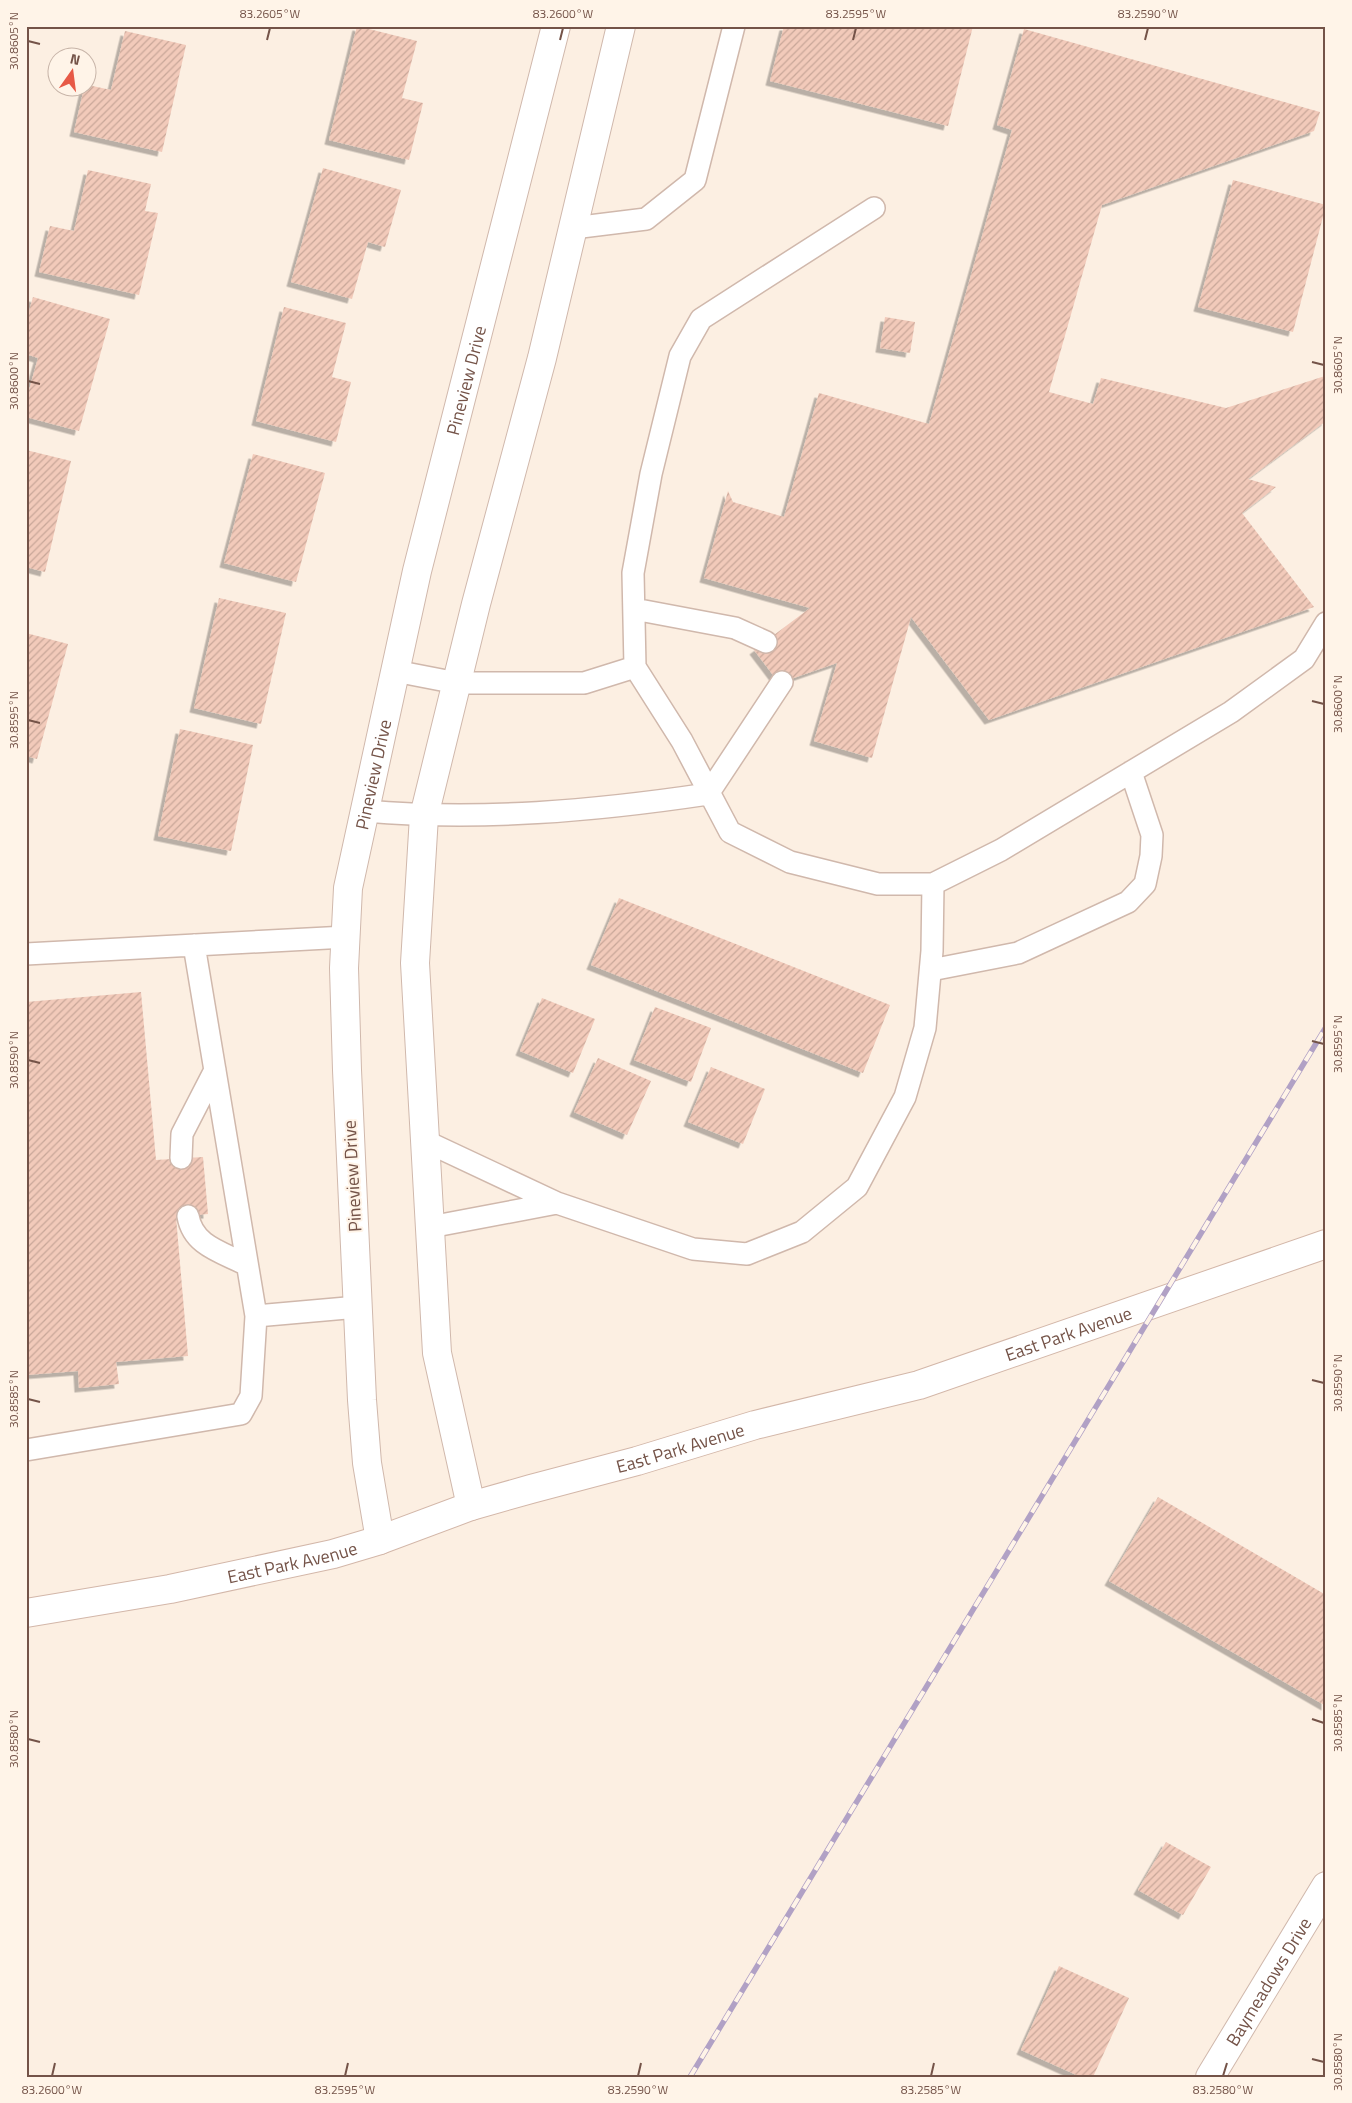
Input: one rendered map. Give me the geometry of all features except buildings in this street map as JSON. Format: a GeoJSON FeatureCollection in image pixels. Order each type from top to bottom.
{"type":"FeatureCollection","features":[{"type":"Feature","properties":{"kind":"street","name":"Pineview Drive"},"geometry":{"type":"LineString","coordinates":[[380,1540],[366,1463],[358,1307],[347,1070],[346,937],[348,888],[419,561],[556,26]]}},
{"type":"Feature","properties":{"kind":"street"},"geometry":{"type":"LineString","coordinates":[[471,1506],[437,1353],[415,963],[424,816],[542,358],[621,26]]}},
{"type":"Feature","properties":{"kind":"street","name":"East Park Avenue"},"geometry":{"type":"LineString","coordinates":[[26,1613],[170,1589],[333,1554],[380,1540],[471,1506],[637,1461],[756,1425],[919,1385],[1326,1244]]}},
{"type":"Feature","properties":{"kind":"street","name":"Baymeadows Drive"},"geometry":{"type":"LineString","coordinates":[[1210,2077],[1326,1886]]}},
{"type":"Feature","properties":{"kind":"lane"},"geometry":{"type":"LineString","coordinates":[[573,228],[646,219],[695,180],[734,26]]}},
{"type":"Feature","properties":{"kind":"lane"},"geometry":{"type":"LineString","coordinates":[[874,208],[700,318],[680,356],[651,474],[633,573],[635,667],[682,741],[708,794],[730,832],[790,862],[878,884],[933,884],[1001,850],[1232,712],[1304,658],[1326,623]]}},
{"type":"Feature","properties":{"kind":"lane"},"geometry":{"type":"LineString","coordinates":[[634,609],[735,628],[766,642]]}},
{"type":"Feature","properties":{"kind":"lane"},"geometry":{"type":"LineString","coordinates":[[395,671],[457,683],[584,683],[635,667]]}},
{"type":"Feature","properties":{"kind":"lane"},"geometry":{"type":"LineString","coordinates":[[364,811],[424,816],[492,816],[622,807],[708,794],[782,682]]}},
{"type":"Feature","properties":{"kind":"lane"},"geometry":{"type":"LineString","coordinates":[[930,970],[1018,953],[1128,902],[1145,884],[1152,835],[1131,772]]}},
{"type":"Feature","properties":{"kind":"lane"},"geometry":{"type":"LineString","coordinates":[[425,1141],[557,1203],[694,1249],[747,1254],[802,1232],[857,1187],[905,1096],[925,1028],[930,970],[933,884]]}},
{"type":"Feature","properties":{"kind":"lane"},"geometry":{"type":"LineString","coordinates":[[26,954],[346,937]]}},
{"type":"Feature","properties":{"kind":"lane"},"geometry":{"type":"LineString","coordinates":[[26,1450],[240,1414],[251,1396],[256,1316],[194,945]]}},
{"type":"Feature","properties":{"kind":"lane"},"geometry":{"type":"LineString","coordinates":[[181,1158],[182,1134],[215,1070]]}},
{"type":"Feature","properties":{"kind":"lane"},"geometry":{"type":"LineString","coordinates":[[430,1227],[557,1203]]}},
{"type":"Feature","properties":{"kind":"lane"},"geometry":{"type":"LineString","coordinates":[[188,1216],[190,1229],[198,1239],[247,1264]]}},
{"type":"Feature","properties":{"kind":"lane"},"geometry":{"type":"LineString","coordinates":[[256,1316],[358,1307]]}},
{"type":"Feature","properties":{"kind":"railway"},"geometry":{"type":"LineString","coordinates":[[690,2077],[1326,1027]]}}]}
